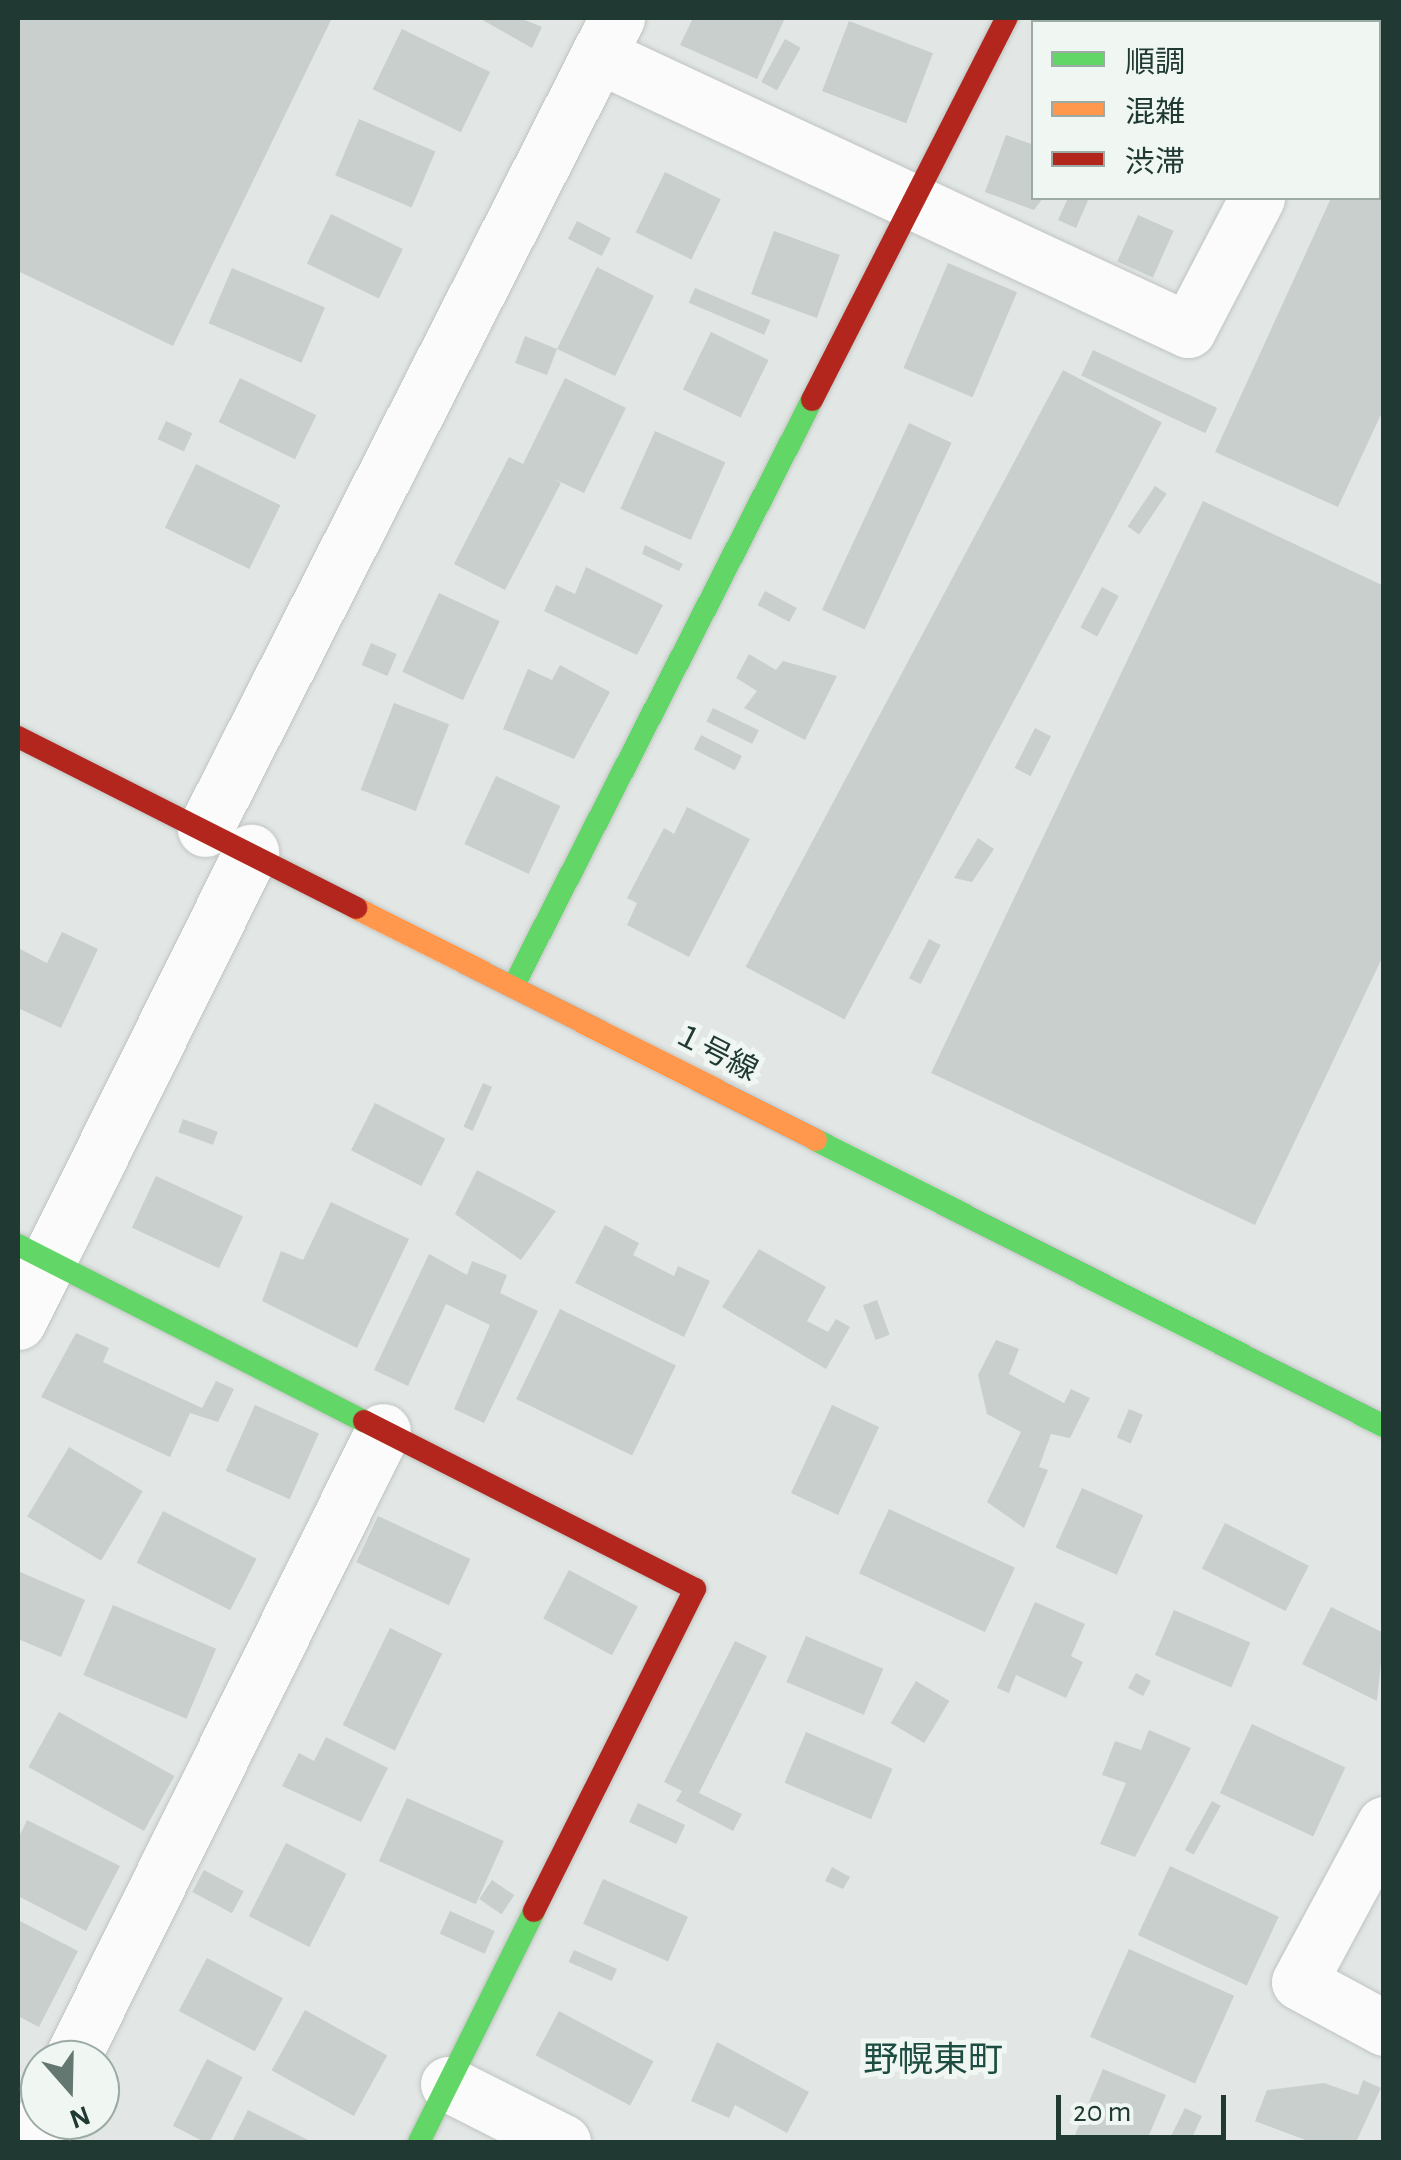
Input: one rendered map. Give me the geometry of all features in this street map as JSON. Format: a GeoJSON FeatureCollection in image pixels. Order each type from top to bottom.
{"type":"FeatureCollection","features":[{"type":"Feature","properties":{"kind":"street"},"geometry":{"type":"LineString","coordinates":[[514,986],[1007,18]]}},
{"type":"Feature","properties":{"kind":"street"},"geometry":{"type":"LineString","coordinates":[[18,1322],[33,1253],[608,36],[913,202],[1188,330],[1256,200]]}},
{"type":"Feature","properties":{"kind":"street","name":"１号線"},"geometry":{"type":"LineString","coordinates":[[18,737],[1384,1426]]}},
{"type":"Feature","properties":{"kind":"street"},"geometry":{"type":"LineString","coordinates":[[33,1253],[695,1589],[419,2142]]}},
{"type":"Feature","properties":{"kind":"street"},"geometry":{"type":"LineString","coordinates":[[81,2040],[383,1431]]}},
{"type":"Feature","properties":{"kind":"street"},"geometry":{"type":"LineString","coordinates":[[1384,1824],[1299,1982],[1384,2028]]}},
{"type":"Feature","properties":{"kind":"street"},"geometry":{"type":"LineString","coordinates":[[448,2084],[563,2142]]}},
{"type":"Feature","properties":{"kind":"building"},"geometry":{"type":"Polygon","coordinates":[[[18,18],[332,18],[173,346],[18,271],[18,18]]]}},
{"type":"Feature","properties":{"kind":"building"},"geometry":{"type":"Polygon","coordinates":[[[479,18],[520,18],[542,27],[532,48],[479,18]]]}},
{"type":"Feature","properties":{"kind":"building"},"geometry":{"type":"Polygon","coordinates":[[[693,18],[785,18],[757,79],[680,45],[693,18]]]}},
{"type":"Feature","properties":{"kind":"building"},"geometry":{"type":"Polygon","coordinates":[[[1220,18],[1296,18],[1295,20],[1220,18]]]}},
{"type":"Feature","properties":{"kind":"building"},"geometry":{"type":"Polygon","coordinates":[[[849,21],[933,53],[906,123],[822,91],[849,21]]]}},
{"type":"Feature","properties":{"kind":"building"},"geometry":{"type":"Polygon","coordinates":[[[402,29],[490,72],[461,132],[373,89],[402,29]]]}},
{"type":"Feature","properties":{"kind":"building"},"geometry":{"type":"Polygon","coordinates":[[[785,39],[801,48],[777,91],[761,82],[785,39]]]}},
{"type":"Feature","properties":{"kind":"building"},"geometry":{"type":"Polygon","coordinates":[[[1384,83],[1384,408],[1338,507],[1215,452],[1330,200],[1381,200],[1384,83]]]}},
{"type":"Feature","properties":{"kind":"building"},"geometry":{"type":"Polygon","coordinates":[[[359,119],[435,151],[412,208],[335,175],[359,119]]]}},
{"type":"Feature","properties":{"kind":"building"},"geometry":{"type":"Polygon","coordinates":[[[1006,135],[1031,144],[1031,200],[1042,200],[1034,210],[985,192],[1006,135]]]}},
{"type":"Feature","properties":{"kind":"building"},"geometry":{"type":"Polygon","coordinates":[[[665,172],[721,199],[691,259],[636,232],[665,172]]]}},
{"type":"Feature","properties":{"kind":"building"},"geometry":{"type":"Polygon","coordinates":[[[1067,200],[1088,200],[1076,228],[1058,220],[1067,200]]]}},
{"type":"Feature","properties":{"kind":"building"},"geometry":{"type":"Polygon","coordinates":[[[331,214],[403,249],[379,299],[307,263],[331,214]]]}},
{"type":"Feature","properties":{"kind":"building"},"geometry":{"type":"Polygon","coordinates":[[[1138,215],[1174,231],[1153,277],[1117,262],[1138,215]]]}},
{"type":"Feature","properties":{"kind":"building"},"geometry":{"type":"Polygon","coordinates":[[[577,221],[611,238],[602,256],[568,239],[577,221]]]}},
{"type":"Feature","properties":{"kind":"building"},"geometry":{"type":"Polygon","coordinates":[[[774,231],[840,255],[817,318],[751,294],[774,231]]]}},
{"type":"Feature","properties":{"kind":"building"},"geometry":{"type":"Polygon","coordinates":[[[948,263],[1017,292],[972,397],[903,368],[948,263]]]}},
{"type":"Feature","properties":{"kind":"building"},"geometry":{"type":"Polygon","coordinates":[[[597,267],[654,296],[615,376],[557,349],[597,267]]]}},
{"type":"Feature","properties":{"kind":"building"},"geometry":{"type":"Polygon","coordinates":[[[232,268],[325,307],[302,363],[209,323],[232,268]]]}},
{"type":"Feature","properties":{"kind":"building"},"geometry":{"type":"Polygon","coordinates":[[[695,288],[770,320],[764,335],[689,303],[695,288]]]}},
{"type":"Feature","properties":{"kind":"building"},"geometry":{"type":"Polygon","coordinates":[[[711,332],[769,360],[740,418],[683,390],[711,332]]]}},
{"type":"Feature","properties":{"kind":"building"},"geometry":{"type":"Polygon","coordinates":[[[525,336],[557,349],[547,375],[515,363],[525,336]]]}},
{"type":"Feature","properties":{"kind":"building"},"geometry":{"type":"Polygon","coordinates":[[[1093,350],[1217,408],[1205,433],[1081,375],[1093,350]]]}},
{"type":"Feature","properties":{"kind":"building"},"geometry":{"type":"Polygon","coordinates":[[[1063,370],[1162,423],[845,1019],[746,967],[1063,370]]]}},
{"type":"Feature","properties":{"kind":"building"},"geometry":{"type":"Polygon","coordinates":[[[240,378],[316,415],[295,459],[219,422],[240,378]]]}},
{"type":"Feature","properties":{"kind":"building"},"geometry":{"type":"Polygon","coordinates":[[[565,378],[626,408],[584,493],[552,478],[561,483],[505,590],[454,564],[509,457],[523,464],[565,378]]]}},
{"type":"Feature","properties":{"kind":"building"},"geometry":{"type":"Polygon","coordinates":[[[166,421],[192,433],[184,451],[158,439],[166,421]]]}},
{"type":"Feature","properties":{"kind":"building"},"geometry":{"type":"Polygon","coordinates":[[[909,423],[952,443],[865,630],[822,610],[909,423]]]}},
{"type":"Feature","properties":{"kind":"building"},"geometry":{"type":"Polygon","coordinates":[[[655,431],[725,462],[691,540],[620,509],[655,431]]]}},
{"type":"Feature","properties":{"kind":"building"},"geometry":{"type":"Polygon","coordinates":[[[196,464],[280,505],[249,569],[165,528],[196,464]]]}},
{"type":"Feature","properties":{"kind":"building"},"geometry":{"type":"Polygon","coordinates":[[[1155,486],[1167,494],[1139,534],[1128,527],[1155,486]]]}},
{"type":"Feature","properties":{"kind":"building"},"geometry":{"type":"Polygon","coordinates":[[[1203,501],[1384,586],[1384,954],[1255,1225],[931,1073],[1203,501]]]}},
{"type":"Feature","properties":{"kind":"building"},"geometry":{"type":"Polygon","coordinates":[[[645,545],[683,564],[679,571],[642,554],[645,545]]]}},
{"type":"Feature","properties":{"kind":"building"},"geometry":{"type":"Polygon","coordinates":[[[586,567],[663,605],[637,655],[544,611],[556,585],[575,594],[586,567]]]}},
{"type":"Feature","properties":{"kind":"building"},"geometry":{"type":"Polygon","coordinates":[[[1102,587],[1119,596],[1097,637],[1080,628],[1102,587]]]}},
{"type":"Feature","properties":{"kind":"building"},"geometry":{"type":"Polygon","coordinates":[[[765,591],[797,608],[789,622],[757,605],[765,591]]]}},
{"type":"Feature","properties":{"kind":"building"},"geometry":{"type":"Polygon","coordinates":[[[439,593],[500,621],[463,700],[402,672],[439,593]]]}},
{"type":"Feature","properties":{"kind":"building"},"geometry":{"type":"Polygon","coordinates":[[[371,643],[397,654],[387,676],[362,665],[371,643]]]}},
{"type":"Feature","properties":{"kind":"building"},"geometry":{"type":"Polygon","coordinates":[[[749,654],[776,670],[783,661],[837,676],[805,740],[744,708],[757,691],[736,678],[749,654]]]}},
{"type":"Feature","properties":{"kind":"building"},"geometry":{"type":"Polygon","coordinates":[[[560,665],[610,692],[574,759],[503,729],[528,669],[552,680],[560,665]]]}},
{"type":"Feature","properties":{"kind":"building"},"geometry":{"type":"Polygon","coordinates":[[[394,703],[449,724],[416,811],[361,790],[394,703]]]}},
{"type":"Feature","properties":{"kind":"building"},"geometry":{"type":"Polygon","coordinates":[[[713,708],[759,730],[752,744],[706,721],[713,708]]]}},
{"type":"Feature","properties":{"kind":"building"},"geometry":{"type":"Polygon","coordinates":[[[1035,728],[1051,736],[1031,776],[1015,768],[1035,728]]]}},
{"type":"Feature","properties":{"kind":"building"},"geometry":{"type":"Polygon","coordinates":[[[701,735],[742,756],[735,770],[694,749],[701,735]]]}},
{"type":"Feature","properties":{"kind":"building"},"geometry":{"type":"Polygon","coordinates":[[[496,776],[560,806],[529,874],[464,844],[496,776]]]}},
{"type":"Feature","properties":{"kind":"building"},"geometry":{"type":"Polygon","coordinates":[[[687,807],[750,839],[689,957],[627,925],[637,903],[627,898],[664,828],[674,834],[687,807]]]}},
{"type":"Feature","properties":{"kind":"building"},"geometry":{"type":"Polygon","coordinates":[[[978,838],[994,849],[972,882],[954,878],[978,838]]]}},
{"type":"Feature","properties":{"kind":"building"},"geometry":{"type":"Polygon","coordinates":[[[62,932],[98,949],[61,1028],[18,1008],[18,948],[47,963],[62,932]]]}},
{"type":"Feature","properties":{"kind":"building"},"geometry":{"type":"Polygon","coordinates":[[[929,939],[941,945],[921,984],[909,978],[929,939]]]}},
{"type":"Feature","properties":{"kind":"building"},"geometry":{"type":"Polygon","coordinates":[[[483,1083],[492,1087],[473,1131],[463,1127],[483,1083]]]}},
{"type":"Feature","properties":{"kind":"building"},"geometry":{"type":"Polygon","coordinates":[[[375,1103],[445,1139],[421,1186],[351,1150],[375,1103]]]}},
{"type":"Feature","properties":{"kind":"building"},"geometry":{"type":"Polygon","coordinates":[[[183,1119],[218,1132],[213,1145],[178,1132],[183,1119]]]}},
{"type":"Feature","properties":{"kind":"building"},"geometry":{"type":"Polygon","coordinates":[[[477,1170],[556,1211],[521,1260],[455,1214],[477,1170]]]}},
{"type":"Feature","properties":{"kind":"building"},"geometry":{"type":"Polygon","coordinates":[[[156,1176],[243,1217],[219,1268],[132,1228],[156,1176]]]}},
{"type":"Feature","properties":{"kind":"building"},"geometry":{"type":"Polygon","coordinates":[[[331,1202],[409,1239],[357,1348],[262,1301],[281,1251],[303,1260],[331,1202]]]}},
{"type":"Feature","properties":{"kind":"building"},"geometry":{"type":"Polygon","coordinates":[[[605,1225],[639,1243],[633,1255],[674,1276],[678,1266],[710,1281],[684,1337],[575,1283],[605,1225]]]}},
{"type":"Feature","properties":{"kind":"building"},"geometry":{"type":"Polygon","coordinates":[[[759,1249],[826,1287],[807,1321],[828,1332],[836,1319],[850,1327],[826,1369],[722,1307],[759,1249]]]}},
{"type":"Feature","properties":{"kind":"building"},"geometry":{"type":"Polygon","coordinates":[[[429,1254],[467,1275],[472,1261],[507,1275],[500,1293],[538,1311],[484,1423],[454,1409],[490,1325],[446,1304],[408,1386],[374,1370],[429,1254]]]}},
{"type":"Feature","properties":{"kind":"building"},"geometry":{"type":"Polygon","coordinates":[[[877,1300],[890,1335],[876,1340],[863,1305],[877,1300]]]}},
{"type":"Feature","properties":{"kind":"building"},"geometry":{"type":"Polygon","coordinates":[[[560,1309],[676,1366],[632,1455],[516,1399],[560,1309]]]}},
{"type":"Feature","properties":{"kind":"building"},"geometry":{"type":"Polygon","coordinates":[[[76,1333],[109,1348],[103,1362],[202,1408],[216,1381],[234,1389],[218,1422],[190,1413],[170,1457],[41,1397],[76,1333]]]}},
{"type":"Feature","properties":{"kind":"building"},"geometry":{"type":"Polygon","coordinates":[[[996,1340],[1019,1349],[1009,1374],[1064,1403],[1071,1389],[1090,1398],[1070,1438],[1051,1434],[1039,1467],[1048,1470],[1024,1528],[987,1502],[1021,1432],[987,1414],[978,1375],[996,1340]]]}},
{"type":"Feature","properties":{"kind":"building"},"geometry":{"type":"Polygon","coordinates":[[[255,1405],[319,1433],[290,1499],[226,1471],[255,1405]]]}},
{"type":"Feature","properties":{"kind":"building"},"geometry":{"type":"Polygon","coordinates":[[[832,1405],[879,1427],[838,1515],[791,1493],[832,1405]]]}},
{"type":"Feature","properties":{"kind":"building"},"geometry":{"type":"Polygon","coordinates":[[[1129,1409],[1143,1415],[1131,1443],[1117,1438],[1129,1409]]]}},
{"type":"Feature","properties":{"kind":"building"},"geometry":{"type":"Polygon","coordinates":[[[69,1447],[143,1491],[101,1561],[27,1516],[69,1447]]]}},
{"type":"Feature","properties":{"kind":"building"},"geometry":{"type":"Polygon","coordinates":[[[1082,1488],[1143,1515],[1117,1575],[1056,1547],[1082,1488]]]}},
{"type":"Feature","properties":{"kind":"building"},"geometry":{"type":"Polygon","coordinates":[[[889,1509],[1015,1568],[985,1632],[859,1573],[889,1509]]]}},
{"type":"Feature","properties":{"kind":"building"},"geometry":{"type":"Polygon","coordinates":[[[163,1511],[257,1559],[230,1610],[137,1563],[163,1511]]]}},
{"type":"Feature","properties":{"kind":"building"},"geometry":{"type":"Polygon","coordinates":[[[378,1516],[470,1559],[449,1605],[356,1562],[378,1516]]]}},
{"type":"Feature","properties":{"kind":"building"},"geometry":{"type":"Polygon","coordinates":[[[1225,1523],[1309,1566],[1286,1611],[1202,1568],[1225,1523]]]}},
{"type":"Feature","properties":{"kind":"building"},"geometry":{"type":"Polygon","coordinates":[[[569,1570],[638,1607],[612,1655],[543,1619],[569,1570]]]}},
{"type":"Feature","properties":{"kind":"building"},"geometry":{"type":"Polygon","coordinates":[[[18,1571],[85,1600],[61,1657],[18,1639],[18,1571]]]}},
{"type":"Feature","properties":{"kind":"building"},"geometry":{"type":"Polygon","coordinates":[[[1035,1602],[1085,1624],[1071,1656],[1083,1662],[1066,1698],[1016,1675],[1009,1693],[997,1688],[1035,1602]]]}},
{"type":"Feature","properties":{"kind":"building"},"geometry":{"type":"Polygon","coordinates":[[[113,1605],[216,1649],[186,1719],[83,1675],[113,1605]]]}},
{"type":"Feature","properties":{"kind":"building"},"geometry":{"type":"Polygon","coordinates":[[[1331,1607],[1384,1633],[1377,1701],[1302,1664],[1331,1607]]]}},
{"type":"Feature","properties":{"kind":"building"},"geometry":{"type":"Polygon","coordinates":[[[1174,1610],[1250,1642],[1231,1688],[1155,1655],[1174,1610]]]}},
{"type":"Feature","properties":{"kind":"building"},"geometry":{"type":"Polygon","coordinates":[[[390,1628],[442,1653],[395,1750],[343,1725],[390,1628]]]}},
{"type":"Feature","properties":{"kind":"building"},"geometry":{"type":"Polygon","coordinates":[[[806,1636],[883,1669],[864,1715],[786,1682],[806,1636]]]}},
{"type":"Feature","properties":{"kind":"building"},"geometry":{"type":"Polygon","coordinates":[[[735,1641],[767,1656],[699,1793],[742,1814],[733,1831],[676,1801],[682,1791],[664,1782],[735,1641]]]}},
{"type":"Feature","properties":{"kind":"building"},"geometry":{"type":"Polygon","coordinates":[[[1136,1673],[1151,1681],[1143,1696],[1128,1688],[1136,1673]]]}},
{"type":"Feature","properties":{"kind":"building"},"geometry":{"type":"Polygon","coordinates":[[[916,1681],[949,1701],[924,1743],[891,1723],[916,1681]]]}},
{"type":"Feature","properties":{"kind":"building"},"geometry":{"type":"Polygon","coordinates":[[[59,1712],[174,1776],[144,1831],[28,1767],[59,1712]]]}},
{"type":"Feature","properties":{"kind":"building"},"geometry":{"type":"Polygon","coordinates":[[[1252,1724],[1345,1768],[1313,1836],[1220,1793],[1252,1724]]]}},
{"type":"Feature","properties":{"kind":"building"},"geometry":{"type":"Polygon","coordinates":[[[1149,1730],[1191,1748],[1135,1857],[1100,1844],[1126,1783],[1102,1775],[1115,1741],[1141,1750],[1149,1730]]]}},
{"type":"Feature","properties":{"kind":"building"},"geometry":{"type":"Polygon","coordinates":[[[806,1732],[893,1769],[871,1819],[785,1783],[806,1732]]]}},
{"type":"Feature","properties":{"kind":"building"},"geometry":{"type":"Polygon","coordinates":[[[326,1737],[388,1768],[361,1822],[282,1786],[299,1753],[314,1761],[326,1737]]]}},
{"type":"Feature","properties":{"kind":"building"},"geometry":{"type":"Polygon","coordinates":[[[407,1798],[504,1841],[476,1904],[379,1861],[407,1798]]]}},
{"type":"Feature","properties":{"kind":"building"},"geometry":{"type":"Polygon","coordinates":[[[1212,1801],[1221,1806],[1194,1855],[1185,1850],[1212,1801]]]}},
{"type":"Feature","properties":{"kind":"building"},"geometry":{"type":"Polygon","coordinates":[[[638,1803],[685,1825],[676,1844],[629,1822],[638,1803]]]}},
{"type":"Feature","properties":{"kind":"building"},"geometry":{"type":"Polygon","coordinates":[[[27,1820],[120,1866],[86,1931],[18,1896],[18,1839],[27,1820]]]}},
{"type":"Feature","properties":{"kind":"building"},"geometry":{"type":"Polygon","coordinates":[[[286,1843],[347,1874],[309,1947],[249,1916],[286,1843]]]}},
{"type":"Feature","properties":{"kind":"building"},"geometry":{"type":"Polygon","coordinates":[[[1170,1866],[1279,1917],[1247,1986],[1138,1935],[1170,1866]]]}},
{"type":"Feature","properties":{"kind":"building"},"geometry":{"type":"Polygon","coordinates":[[[832,1867],[850,1877],[843,1889],[825,1881],[832,1867]]]}},
{"type":"Feature","properties":{"kind":"building"},"geometry":{"type":"Polygon","coordinates":[[[204,1870],[244,1891],[232,1913],[192,1892],[204,1870]]]}},
{"type":"Feature","properties":{"kind":"building"},"geometry":{"type":"Polygon","coordinates":[[[603,1879],[688,1917],[668,1962],[583,1924],[603,1879]]]}},
{"type":"Feature","properties":{"kind":"building"},"geometry":{"type":"Polygon","coordinates":[[[492,1880],[514,1895],[502,1914],[479,1899],[492,1880]]]}},
{"type":"Feature","properties":{"kind":"building"},"geometry":{"type":"Polygon","coordinates":[[[450,1911],[495,1931],[485,1954],[440,1934],[450,1911]]]}},
{"type":"Feature","properties":{"kind":"building"},"geometry":{"type":"Polygon","coordinates":[[[18,1920],[78,1951],[39,2027],[18,2016],[18,1920]]]}},
{"type":"Feature","properties":{"kind":"building"},"geometry":{"type":"Polygon","coordinates":[[[1129,1949],[1234,1996],[1195,2083],[1090,2037],[1129,1949]]]}},
{"type":"Feature","properties":{"kind":"building"},"geometry":{"type":"Polygon","coordinates":[[[574,1950],[617,1969],[612,1981],[569,1962],[574,1950]]]}},
{"type":"Feature","properties":{"kind":"building"},"geometry":{"type":"Polygon","coordinates":[[[207,1958],[283,1998],[255,2051],[179,2011],[207,1958]]]}},
{"type":"Feature","properties":{"kind":"building"},"geometry":{"type":"Polygon","coordinates":[[[305,2010],[387,2056],[354,2116],[272,2070],[305,2010]]]}},
{"type":"Feature","properties":{"kind":"building"},"geometry":{"type":"Polygon","coordinates":[[[559,2011],[653,2061],[630,2105],[536,2055],[559,2011]]]}},
{"type":"Feature","properties":{"kind":"building"},"geometry":{"type":"Polygon","coordinates":[[[717,2042],[809,2092],[787,2133],[735,2105],[729,2118],[691,2101],[717,2042]]]}},
{"type":"Feature","properties":{"kind":"building"},"geometry":{"type":"Polygon","coordinates":[[[207,2059],[243,2077],[210,2142],[173,2126],[207,2059]]]}},
{"type":"Feature","properties":{"kind":"building"},"geometry":{"type":"Polygon","coordinates":[[[1103,2069],[1166,2095],[1146,2142],[1072,2142],[1103,2069]]]}},
{"type":"Feature","properties":{"kind":"building"},"geometry":{"type":"Polygon","coordinates":[[[1363,2080],[1381,2088],[1356,2142],[1311,2142],[1255,2121],[1267,2090],[1324,2083],[1358,2095],[1363,2080]]]}},
{"type":"Feature","properties":{"kind":"building"},"geometry":{"type":"Polygon","coordinates":[[[1185,2108],[1202,2116],[1190,2142],[1168,2142],[1185,2108]]]}},
{"type":"Feature","properties":{"kind":"building"},"geometry":{"type":"Polygon","coordinates":[[[248,2110],[312,2142],[232,2142],[248,2110]]]}},
{"type":"Feature","properties":{"kind":"traffic: fast"},"geometry":{"type":"LineString","coordinates":[[514,985],[812,400]]}},
{"type":"Feature","properties":{"kind":"traffic: fast"},"geometry":{"type":"LineString","coordinates":[[816,1140],[1384,1426]]}},
{"type":"Feature","properties":{"kind":"traffic: fast"},"geometry":{"type":"LineString","coordinates":[[18,1245],[364,1421]]}},
{"type":"Feature","properties":{"kind":"traffic: fast"},"geometry":{"type":"LineString","coordinates":[[419,2142],[534,1911]]}},
{"type":"Feature","properties":{"kind":"traffic: slow"},"geometry":{"type":"LineString","coordinates":[[356,908],[816,1140]]}},
{"type":"Feature","properties":{"kind":"traffic: jam"},"geometry":{"type":"LineString","coordinates":[[812,400],[1007,18]]}},
{"type":"Feature","properties":{"kind":"traffic: jam"},"geometry":{"type":"LineString","coordinates":[[18,737],[356,908]]}},
{"type":"Feature","properties":{"kind":"traffic: jam"},"geometry":{"type":"LineString","coordinates":[[364,1421],[695,1589],[534,1911]]}},
{"type":"Feature","properties":{"kind":"district","name":"野幌東町"},"geometry":{"type":"Point","coordinates":[933,2061]}}]}
